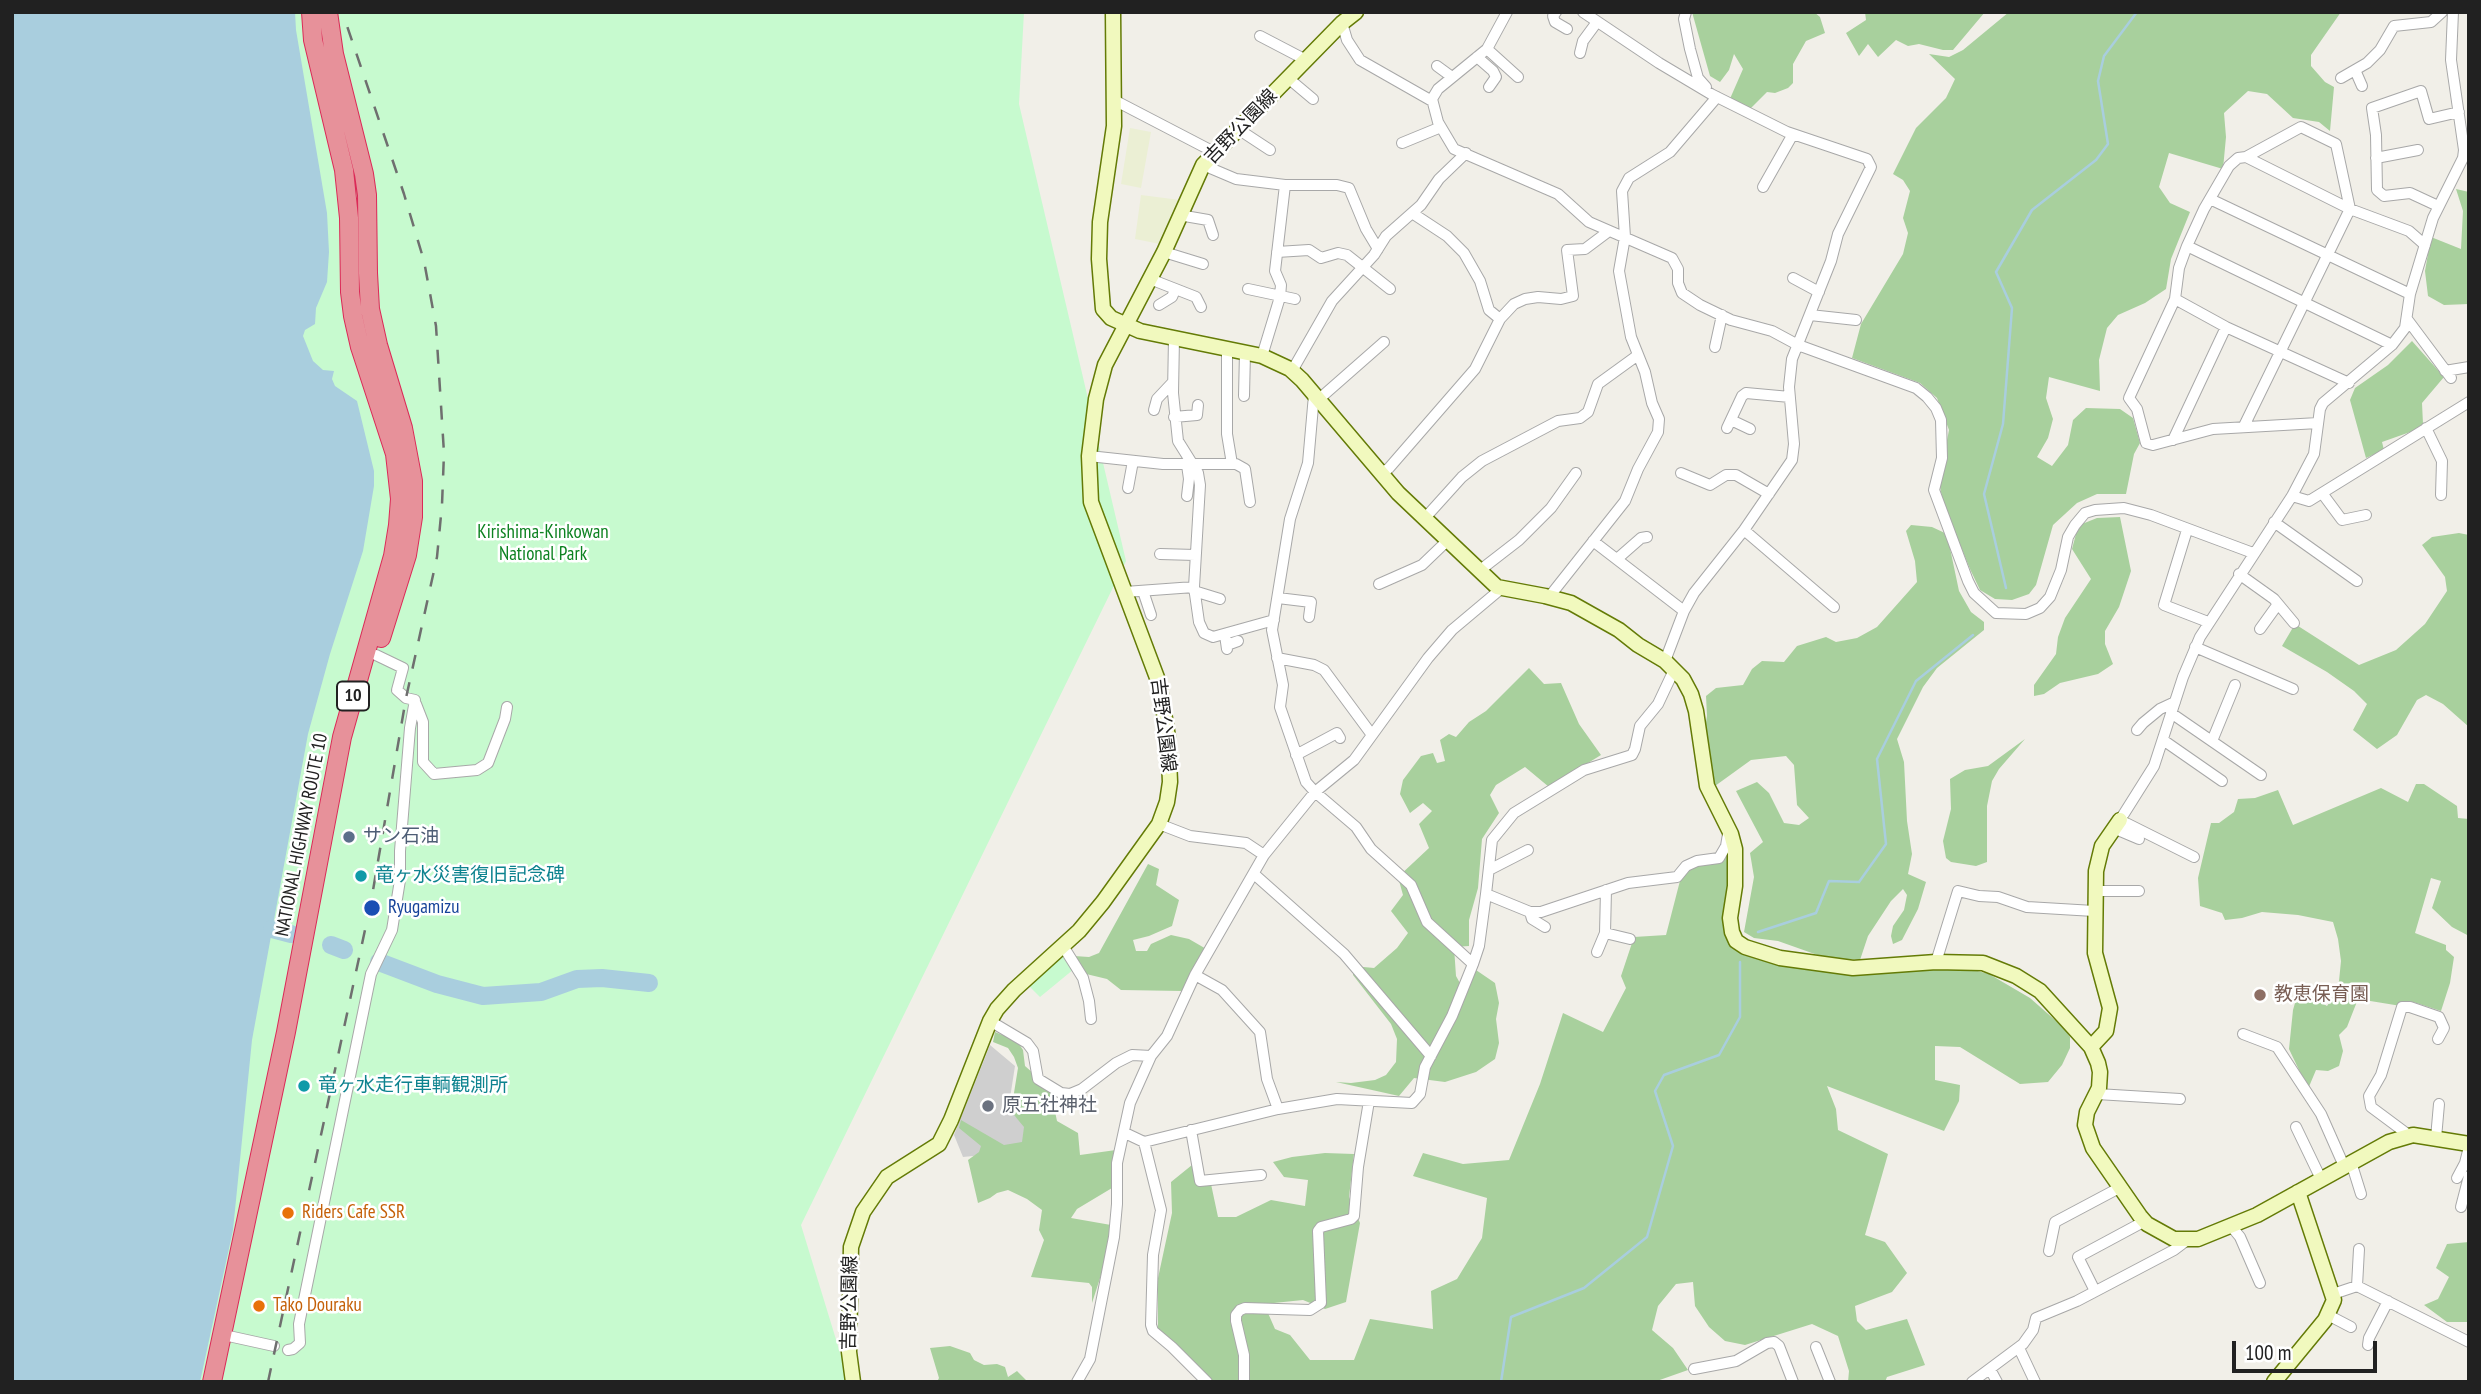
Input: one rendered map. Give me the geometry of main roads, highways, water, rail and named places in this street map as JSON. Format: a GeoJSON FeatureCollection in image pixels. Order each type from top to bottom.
{"type":"FeatureCollection","features":[{"type":"Feature","properties":{"kind":"highway","name":"NATIONAL HIGHWAY ROUTE 10"},"geometry":{"type":"LineString","coordinates":[[224,1382],[229,1336],[342,737],[393,556],[400,499],[399,478],[389,430],[360,347],[353,316],[344,170],[313,40],[311,12]]}},
{"type":"Feature","properties":{"kind":"highway","name":"NATIONAL HIGHWAY ROUTE 10"},"geometry":{"type":"LineString","coordinates":[[212,1382],[229,1336],[298,1028],[347,765],[376,655],[407,555],[413,517],[413,481],[402,428],[377,345],[370,309],[364,174],[334,54],[328,12]]}},
{"type":"Feature","properties":{"kind":"water"},"geometry":{"type":"Polygon","coordinates":[[[12,12],[295,12],[327,213],[329,252],[327,282],[316,308],[315,324],[305,330],[303,336],[313,361],[323,370],[334,371],[332,379],[335,386],[357,401],[374,471],[363,551],[308,734],[252,1040],[233,1230],[200,1382],[12,1382],[12,12]]]}},
{"type":"Feature","properties":{"kind":"waterway"},"geometry":{"type":"LineString","coordinates":[[2006,588],[1984,494],[2003,424],[2012,308],[1996,272],[2032,210],[2096,160],[2108,144],[2098,81],[2104,56],[2137,12]]}},
{"type":"Feature","properties":{"kind":"waterway"},"geometry":{"type":"LineString","coordinates":[[1758,932],[1816,913],[1829,881],[1859,882],[1886,844],[1877,759],[1916,681],[1973,635]]}},
{"type":"Feature","properties":{"kind":"waterway"},"geometry":{"type":"LineString","coordinates":[[272,929],[291,934]]}},
{"type":"Feature","properties":{"kind":"waterway"},"geometry":{"type":"LineString","coordinates":[[331,945],[344,950]]}},
{"type":"Feature","properties":{"kind":"waterway"},"geometry":{"type":"LineString","coordinates":[[379,962],[437,984],[483,996],[541,992],[577,979],[602,978],[649,983]]}},
{"type":"Feature","properties":{"kind":"waterway"},"geometry":{"type":"LineString","coordinates":[[1501,1382],[1511,1317],[1584,1288],[1647,1237],[1673,1146],[1655,1091],[1664,1075],[1719,1055],[1740,1017],[1740,962]]}},
{"type":"Feature","properties":{"kind":"railway"},"geometry":{"type":"LineString","coordinates":[[268,1382],[371,902],[406,698],[437,557],[442,505],[444,453],[436,326],[424,261],[346,23],[346,12]]}},
{"type":"Feature","properties":{"kind":"place","name":"サン石油"},"geometry":{"type":"Point","coordinates":[349,837]}},
{"type":"Feature","properties":{"kind":"place","name":"竜ヶ水災害復旧記念碑"},"geometry":{"type":"Point","coordinates":[361,876]}},
{"type":"Feature","properties":{"kind":"place","name":"Ryugamizu"},"geometry":{"type":"Point","coordinates":[372,908]}},
{"type":"Feature","properties":{"kind":"place","name":"教恵保育園"},"geometry":{"type":"Point","coordinates":[2260,995]}},
{"type":"Feature","properties":{"kind":"place","name":"竜ヶ水走行車輌観測所"},"geometry":{"type":"Point","coordinates":[304,1086]}},
{"type":"Feature","properties":{"kind":"place","name":"原五社神社"},"geometry":{"type":"Point","coordinates":[988,1106]}},
{"type":"Feature","properties":{"kind":"place","name":"Riders Cafe SSR"},"geometry":{"type":"Point","coordinates":[288,1213]}},
{"type":"Feature","properties":{"kind":"place","name":"Tako Douraku"},"geometry":{"type":"Point","coordinates":[259,1306]}},
{"type":"Feature","properties":{"kind":"park label","name":"Kirishima-Kinkowan National Park"},"geometry":{"type":"Point","coordinates":[543,544]}}]}
